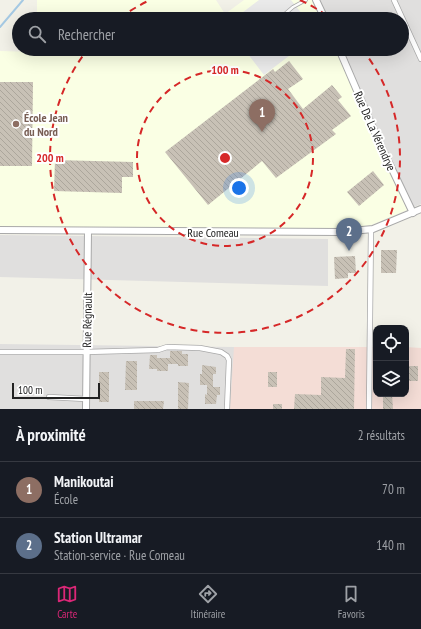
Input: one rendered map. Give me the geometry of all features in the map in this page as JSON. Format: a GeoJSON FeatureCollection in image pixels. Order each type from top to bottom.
{"type":"FeatureCollection","features":[{"type":"Feature","properties":{"kind":"street"},"geometry":{"type":"LineString","coordinates":[[316,0],[322,12]]}},
{"type":"Feature","properties":{"kind":"street"},"geometry":{"type":"LineString","coordinates":[[394,0],[399,12]]}},
{"type":"Feature","properties":{"kind":"street"},"geometry":{"type":"LineString","coordinates":[[409,33],[421,59]]}},
{"type":"Feature","properties":{"kind":"street","name":"Rue De La Vérendrye"},"geometry":{"type":"LineString","coordinates":[[342,56],[380,144],[413,213]]}},
{"type":"Feature","properties":{"kind":"street","name":"Rue Comeau"},"geometry":{"type":"LineString","coordinates":[[0,230],[88,232],[341,232],[371,229],[421,209]]}},
{"type":"Feature","properties":{"kind":"street"},"geometry":{"type":"LineString","coordinates":[[369,409],[371,229]]}},
{"type":"Feature","properties":{"kind":"street","name":"Rue Régnault"},"geometry":{"type":"LineString","coordinates":[[86,409],[88,232]]}},
{"type":"Feature","properties":{"kind":"street"},"geometry":{"type":"LineString","coordinates":[[0,352],[158,350],[167,347],[200,348],[221,352],[227,356],[229,360],[227,409]]}},
{"type":"Feature","properties":{"kind":"street"},"geometry":{"type":"LineString","coordinates":[[49,397],[86,399]]}},
{"type":"Feature","properties":{"kind":"lane"},"geometry":{"type":"LineString","coordinates":[[287,12],[306,0]]}},
{"type":"Feature","properties":{"kind":"shaded area"},"geometry":{"type":"Polygon","coordinates":[[[37,0],[216,0],[224,12],[37,12],[37,0]]]}},
{"type":"Feature","properties":{"kind":"shaded area"},"geometry":{"type":"Polygon","coordinates":[[[244,0],[313,0],[318,12],[228,12],[244,0]]]}},
{"type":"Feature","properties":{"kind":"shaded area"},"geometry":{"type":"Polygon","coordinates":[[[259,0],[291,0],[300,12],[243,12],[259,0]]]}},
{"type":"Feature","properties":{"kind":"shaded area"},"geometry":{"type":"Polygon","coordinates":[[[315,0],[421,0],[421,204],[407,210],[341,56],[409,56],[409,12],[321,12],[315,0]]]}},
{"type":"Feature","properties":{"kind":"shaded area"},"geometry":{"type":"Polygon","coordinates":[[[0,51],[12,51],[12,56],[338,56],[407,210],[371,225],[340,229],[0,227],[0,51]]]}},
{"type":"Feature","properties":{"kind":"shaded area"},"geometry":{"type":"Polygon","coordinates":[[[249,56],[289,56],[264,75],[249,56]]]}},
{"type":"Feature","properties":{"kind":"shaded area"},"geometry":{"type":"Polygon","coordinates":[[[0,235],[328,239],[328,286],[0,277],[0,235]]]}},
{"type":"Feature","properties":{"kind":"shaded area"},"geometry":{"type":"Polygon","coordinates":[[[0,344],[234,347],[234,409],[0,409],[0,344]]]}},
{"type":"Feature","properties":{"kind":"shaded area"},"geometry":{"type":"Polygon","coordinates":[[[234,347],[373,347],[373,397],[409,397],[409,347],[421,348],[421,409],[230,409],[234,347]]]}},
{"type":"Feature","properties":{"kind":"building"},"geometry":{"type":"Polygon","coordinates":[[[289,61],[303,79],[288,89],[303,109],[332,85],[342,97],[338,100],[351,116],[332,130],[336,134],[276,178],[262,161],[208,205],[165,152],[273,69],[275,72],[289,61]]]}},
{"type":"Feature","properties":{"kind":"building","name":"École Jean du Nord"},"geometry":{"type":"Polygon","coordinates":[[[0,82],[33,82],[32,166],[0,166],[0,82]]]}},
{"type":"Feature","properties":{"kind":"building"},"geometry":{"type":"Polygon","coordinates":[[[55,160],[133,162],[133,177],[122,177],[122,193],[54,191],[55,160]]]}},
{"type":"Feature","properties":{"kind":"building"},"geometry":{"type":"Polygon","coordinates":[[[373,171],[384,185],[359,206],[347,192],[373,171]]]}},
{"type":"Feature","properties":{"kind":"building"},"geometry":{"type":"Polygon","coordinates":[[[381,250],[397,250],[396,273],[381,273],[381,250]]]}},
{"type":"Feature","properties":{"kind":"building"},"geometry":{"type":"Polygon","coordinates":[[[355,256],[356,273],[348,273],[348,278],[335,279],[334,257],[355,256]]]}},
{"type":"Feature","properties":{"kind":"building"},"geometry":{"type":"Polygon","coordinates":[[[346,349],[355,349],[354,409],[294,409],[295,394],[321,395],[321,377],[345,378],[346,349]]]}},
{"type":"Feature","properties":{"kind":"building"},"geometry":{"type":"Polygon","coordinates":[[[170,351],[182,351],[182,354],[188,354],[188,366],[168,364],[168,371],[149,369],[150,355],[157,355],[157,358],[170,358],[170,351]]]}},
{"type":"Feature","properties":{"kind":"building"},"geometry":{"type":"Polygon","coordinates":[[[126,361],[137,361],[137,390],[125,390],[126,361]]]}},
{"type":"Feature","properties":{"kind":"building"},"geometry":{"type":"Polygon","coordinates":[[[202,365],[216,367],[216,374],[213,374],[213,387],[220,387],[220,395],[217,395],[216,404],[205,404],[207,385],[200,385],[202,365]]]}},
{"type":"Feature","properties":{"kind":"building"},"geometry":{"type":"Polygon","coordinates":[[[409,366],[418,366],[418,381],[409,381],[409,366]]]}},
{"type":"Feature","properties":{"kind":"building"},"geometry":{"type":"Polygon","coordinates":[[[99,372],[109,372],[109,402],[99,402],[99,372]]]}},
{"type":"Feature","properties":{"kind":"building"},"geometry":{"type":"Polygon","coordinates":[[[268,372],[277,372],[277,387],[268,387],[268,372]]]}},
{"type":"Feature","properties":{"kind":"building"},"geometry":{"type":"Polygon","coordinates":[[[178,382],[189,383],[188,409],[178,409],[178,382]]]}},
{"type":"Feature","properties":{"kind":"building"},"geometry":{"type":"Polygon","coordinates":[[[383,397],[392,397],[393,409],[383,409],[383,397]]]}},
{"type":"Feature","properties":{"kind":"building"},"geometry":{"type":"Polygon","coordinates":[[[134,401],[164,401],[163,409],[134,409],[134,401]]]}},
{"type":"Feature","properties":{"kind":"building"},"geometry":{"type":"Polygon","coordinates":[[[273,404],[282,404],[282,409],[273,409],[273,404]]]}},
{"type":"Feature","properties":{"kind":"waterway"},"geometry":{"type":"LineString","coordinates":[[13,12],[23,0]]}},
{"type":"Feature","properties":{"kind":"waterway"},"geometry":{"type":"LineString","coordinates":[[0,27],[12,13]]}},
{"type":"Feature","properties":{"kind":"place","name":"École Jean du Nord"},"geometry":{"type":"Point","coordinates":[16,124]}},
{"type":"Feature","properties":{"kind":"place","name":"Manikoutai"},"geometry":{"type":"Point","coordinates":[262,132]}},
{"type":"Feature","properties":{"kind":"place","name":"Station Ultramar"},"geometry":{"type":"Point","coordinates":[349,251]}}]}
